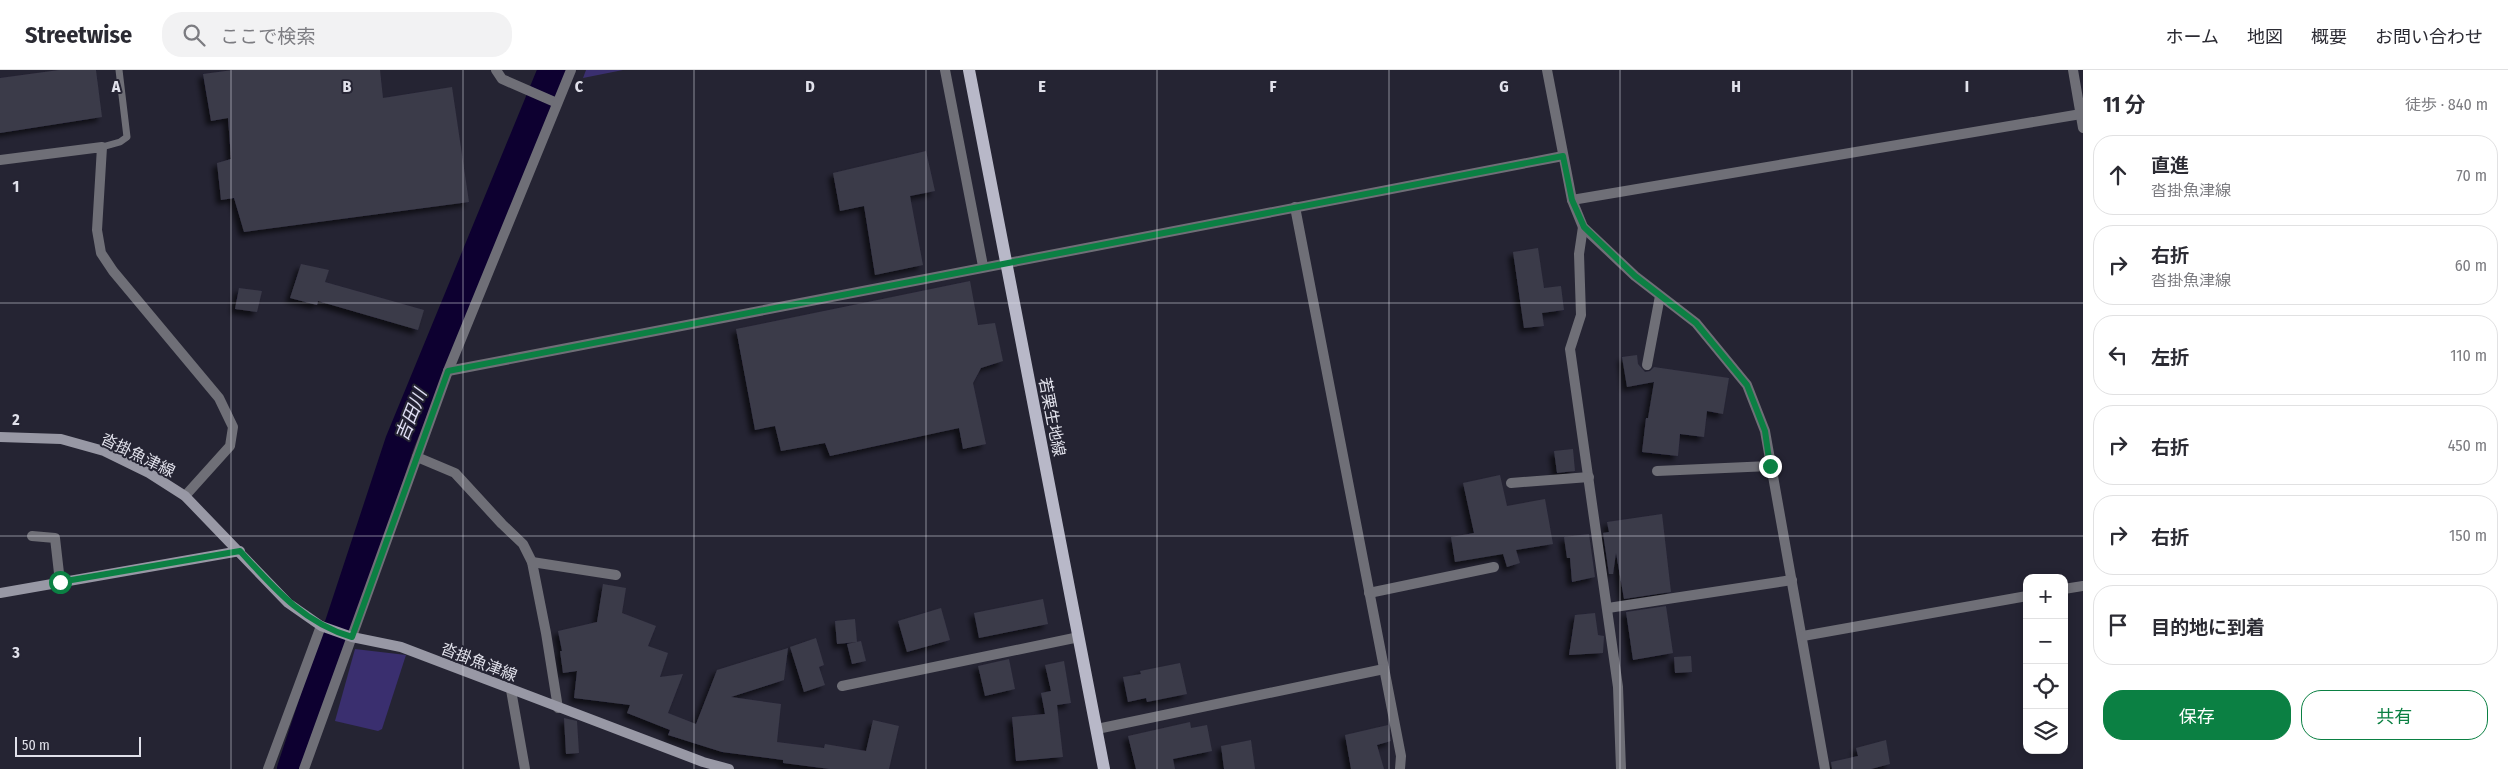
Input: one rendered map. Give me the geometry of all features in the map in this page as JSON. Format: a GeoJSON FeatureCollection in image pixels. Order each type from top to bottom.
{"type":"FeatureCollection","features":[{"type":"Feature","properties":{"kind":"main road","name":"若栗生地線"},"geometry":{"type":"LineString","coordinates":[[969,70],[1104,769]]}},
{"type":"Feature","properties":{"kind":"main road","name":"沓掛魚津線"},"geometry":{"type":"LineString","coordinates":[[0,437],[61,440],[104,451],[149,473],[185,496],[288,602],[323,627],[349,636],[401,647],[703,765],[729,769]]}},
{"type":"Feature","properties":{"kind":"main road"},"geometry":{"type":"LineString","coordinates":[[0,593],[240,551]]}},
{"type":"Feature","properties":{"kind":"street"},"geometry":{"type":"LineString","coordinates":[[496,70],[502,79],[557,103]]}},
{"type":"Feature","properties":{"kind":"street"},"geometry":{"type":"LineString","coordinates":[[304,769],[349,636],[448,371],[571,70]]}},
{"type":"Feature","properties":{"kind":"street"},"geometry":{"type":"LineString","coordinates":[[945,70],[983,266]]}},
{"type":"Feature","properties":{"kind":"street"},"geometry":{"type":"LineString","coordinates":[[1547,70],[1572,200],[1584,227],[1635,276],[1696,323],[1747,385],[1765,431],[1803,636],[1825,769]]}},
{"type":"Feature","properties":{"kind":"street"},"geometry":{"type":"LineString","coordinates":[[2073,70],[2083,128]]}},
{"type":"Feature","properties":{"kind":"street"},"geometry":{"type":"LineString","coordinates":[[1572,200],[2081,114]]}},
{"type":"Feature","properties":{"kind":"street"},"geometry":{"type":"LineString","coordinates":[[0,160],[102,147],[98,230],[101,253],[113,271],[219,398],[233,427],[230,446],[185,496]]}},
{"type":"Feature","properties":{"kind":"street"},"geometry":{"type":"LineString","coordinates":[[448,371],[983,266],[1563,156]]}},
{"type":"Feature","properties":{"kind":"street"},"geometry":{"type":"LineString","coordinates":[[1295,207],[1401,756],[1400,769]]}},
{"type":"Feature","properties":{"kind":"street"},"geometry":{"type":"LineString","coordinates":[[1584,227],[1579,254],[1581,316],[1570,349],[1618,687],[1621,769]]}},
{"type":"Feature","properties":{"kind":"street"},"geometry":{"type":"LineString","coordinates":[[1647,365],[1660,296]]}},
{"type":"Feature","properties":{"kind":"street"},"geometry":{"type":"LineString","coordinates":[[417,457],[455,472],[502,524],[523,544],[532,562],[558,708]]}},
{"type":"Feature","properties":{"kind":"street"},"geometry":{"type":"LineString","coordinates":[[1657,471],[1770,466]]}},
{"type":"Feature","properties":{"kind":"street"},"geometry":{"type":"LineString","coordinates":[[1511,483],[1589,477]]}},
{"type":"Feature","properties":{"kind":"street"},"geometry":{"type":"LineString","coordinates":[[32,536],[55,538],[60,582]]}},
{"type":"Feature","properties":{"kind":"street"},"geometry":{"type":"LineString","coordinates":[[532,562],[616,575]]}},
{"type":"Feature","properties":{"kind":"street"},"geometry":{"type":"LineString","coordinates":[[1370,593],[1494,567]]}},
{"type":"Feature","properties":{"kind":"street"},"geometry":{"type":"LineString","coordinates":[[1608,608],[1792,580]]}},
{"type":"Feature","properties":{"kind":"street"},"geometry":{"type":"LineString","coordinates":[[2068,589],[2083,586]]}},
{"type":"Feature","properties":{"kind":"street"},"geometry":{"type":"LineString","coordinates":[[1803,636],[2023,597]]}},
{"type":"Feature","properties":{"kind":"street"},"geometry":{"type":"LineString","coordinates":[[268,769],[323,627]]}},
{"type":"Feature","properties":{"kind":"street"},"geometry":{"type":"LineString","coordinates":[[842,686],[1078,637]]}},
{"type":"Feature","properties":{"kind":"street"},"geometry":{"type":"LineString","coordinates":[[1097,729],[1384,669]]}},
{"type":"Feature","properties":{"kind":"street"},"geometry":{"type":"LineString","coordinates":[[511,690],[525,769]]}},
{"type":"Feature","properties":{"kind":"lane"},"geometry":{"type":"LineString","coordinates":[[102,147],[120,142],[127,137],[119,70]]}},
{"type":"Feature","properties":{"kind":"shaded area"},"geometry":{"type":"Polygon","coordinates":[[[586,70],[623,70],[583,78],[586,70]]]}},
{"type":"Feature","properties":{"kind":"shaded area"},"geometry":{"type":"Polygon","coordinates":[[[355,649],[406,655],[382,729],[378,731],[335,721],[355,649]]]}},
{"type":"Feature","properties":{"kind":"building"},"geometry":{"type":"Polygon","coordinates":[[[59,70],[96,70],[102,117],[0,133],[0,78],[59,70]]]}},
{"type":"Feature","properties":{"kind":"building"},"geometry":{"type":"Polygon","coordinates":[[[233,70],[380,70],[383,98],[452,87],[469,202],[244,232],[234,198],[221,200],[217,163],[231,159],[228,118],[211,121],[203,74],[233,70]]]}},
{"type":"Feature","properties":{"kind":"building"},"geometry":{"type":"Polygon","coordinates":[[[926,151],[935,191],[910,196],[923,265],[875,275],[864,206],[840,211],[833,173],[926,151]]]}},
{"type":"Feature","properties":{"kind":"building"},"geometry":{"type":"Polygon","coordinates":[[[1538,248],[1544,288],[1561,286],[1564,310],[1542,313],[1544,326],[1524,328],[1513,252],[1538,248]]]}},
{"type":"Feature","properties":{"kind":"building"},"geometry":{"type":"Polygon","coordinates":[[[301,264],[329,270],[325,282],[424,310],[418,330],[318,301],[317,305],[290,298],[301,264]]]}},
{"type":"Feature","properties":{"kind":"building"},"geometry":{"type":"Polygon","coordinates":[[[970,281],[978,325],[995,323],[1003,361],[981,368],[973,383],[986,444],[963,449],[959,428],[830,456],[825,443],[781,451],[775,426],[755,430],[736,329],[970,281]]]}},
{"type":"Feature","properties":{"kind":"building"},"geometry":{"type":"Polygon","coordinates":[[[239,288],[262,291],[257,312],[235,309],[239,288]]]}},
{"type":"Feature","properties":{"kind":"building"},"geometry":{"type":"Polygon","coordinates":[[[1637,355],[1638,364],[1645,372],[1650,371],[1654,367],[1729,378],[1723,414],[1707,411],[1704,437],[1680,434],[1678,456],[1642,452],[1646,418],[1648,418],[1654,382],[1627,387],[1622,357],[1637,355]]]}},
{"type":"Feature","properties":{"kind":"building"},"geometry":{"type":"Polygon","coordinates":[[[1573,449],[1575,471],[1557,473],[1554,451],[1573,449]]]}},
{"type":"Feature","properties":{"kind":"building"},"geometry":{"type":"Polygon","coordinates":[[[1500,475],[1507,506],[1545,499],[1553,544],[1516,550],[1520,563],[1507,567],[1503,554],[1455,562],[1451,537],[1474,533],[1463,483],[1500,475]]]}},
{"type":"Feature","properties":{"kind":"building"},"geometry":{"type":"Polygon","coordinates":[[[1662,514],[1671,592],[1624,599],[1616,553],[1613,574],[1609,574],[1603,533],[1609,532],[1607,522],[1662,514]]]}},
{"type":"Feature","properties":{"kind":"building"},"geometry":{"type":"Polygon","coordinates":[[[1589,534],[1595,577],[1572,582],[1570,558],[1567,558],[1564,537],[1589,534]]]}},
{"type":"Feature","properties":{"kind":"building"},"geometry":{"type":"Polygon","coordinates":[[[603,584],[626,588],[622,613],[656,626],[648,646],[668,653],[660,677],[683,674],[668,713],[696,724],[717,670],[788,648],[784,680],[731,697],[781,704],[777,742],[824,748],[825,744],[866,751],[873,720],[899,726],[889,769],[830,769],[783,763],[783,760],[722,752],[668,735],[670,730],[627,713],[630,705],[574,698],[577,671],[563,673],[560,651],[562,651],[558,631],[597,622],[603,584]]]}},
{"type":"Feature","properties":{"kind":"building"},"geometry":{"type":"Polygon","coordinates":[[[1043,599],[1048,624],[979,638],[974,613],[1043,599]]]}},
{"type":"Feature","properties":{"kind":"building"},"geometry":{"type":"Polygon","coordinates":[[[1666,606],[1673,653],[1633,660],[1626,612],[1666,606]]]}},
{"type":"Feature","properties":{"kind":"building"},"geometry":{"type":"Polygon","coordinates":[[[941,608],[950,640],[907,652],[898,621],[941,608]]]}},
{"type":"Feature","properties":{"kind":"building"},"geometry":{"type":"Polygon","coordinates":[[[1595,613],[1598,635],[1604,636],[1603,653],[1569,655],[1575,615],[1595,613]]]}},
{"type":"Feature","properties":{"kind":"building"},"geometry":{"type":"Polygon","coordinates":[[[855,619],[857,642],[837,644],[835,621],[855,619]]]}},
{"type":"Feature","properties":{"kind":"building"},"geometry":{"type":"Polygon","coordinates":[[[816,638],[824,665],[819,667],[825,685],[804,692],[790,647],[816,638]]]}},
{"type":"Feature","properties":{"kind":"building"},"geometry":{"type":"Polygon","coordinates":[[[861,641],[866,661],[852,664],[847,644],[861,641]]]}},
{"type":"Feature","properties":{"kind":"building"},"geometry":{"type":"Polygon","coordinates":[[[1691,656],[1692,672],[1675,673],[1674,657],[1691,656]]]}},
{"type":"Feature","properties":{"kind":"building"},"geometry":{"type":"Polygon","coordinates":[[[1009,659],[1015,689],[985,696],[978,666],[1009,659]]]}},
{"type":"Feature","properties":{"kind":"building"},"geometry":{"type":"Polygon","coordinates":[[[1064,661],[1071,703],[1057,705],[1063,757],[1016,761],[1012,717],[1045,714],[1041,693],[1051,691],[1045,665],[1064,661]]]}},
{"type":"Feature","properties":{"kind":"building"},"geometry":{"type":"Polygon","coordinates":[[[1180,663],[1187,694],[1147,702],[1146,698],[1128,702],[1123,677],[1141,674],[1140,671],[1180,663]]]}},
{"type":"Feature","properties":{"kind":"building"},"geometry":{"type":"Polygon","coordinates":[[[564,718],[577,721],[579,753],[566,754],[564,718]]]}},
{"type":"Feature","properties":{"kind":"building"},"geometry":{"type":"Polygon","coordinates":[[[1190,722],[1191,728],[1207,725],[1212,751],[1173,759],[1175,769],[1136,769],[1128,736],[1190,722]]]}},
{"type":"Feature","properties":{"kind":"building"},"geometry":{"type":"Polygon","coordinates":[[[1388,725],[1391,741],[1377,745],[1384,769],[1351,769],[1345,735],[1388,725]]]}},
{"type":"Feature","properties":{"kind":"building"},"geometry":{"type":"Polygon","coordinates":[[[1251,740],[1255,769],[1224,769],[1221,746],[1251,740]]]}},
{"type":"Feature","properties":{"kind":"building"},"geometry":{"type":"Polygon","coordinates":[[[1886,740],[1890,764],[1871,769],[1832,769],[1831,762],[1858,756],[1856,748],[1886,740]]]}},
{"type":"Feature","properties":{"kind":"waterway","name":"吉田川"},"geometry":{"type":"LineString","coordinates":[[292,769],[400,442],[553,70]]}},
{"type":"Feature","properties":{"kind":"route"},"geometry":{"type":"LineString","coordinates":[[60,582],[240,551],[288,602],[321,626],[352,637],[448,371],[1563,156],[1572,200],[1584,227],[1635,276],[1696,323],[1747,385],[1765,431],[1770,466]]}}]}
